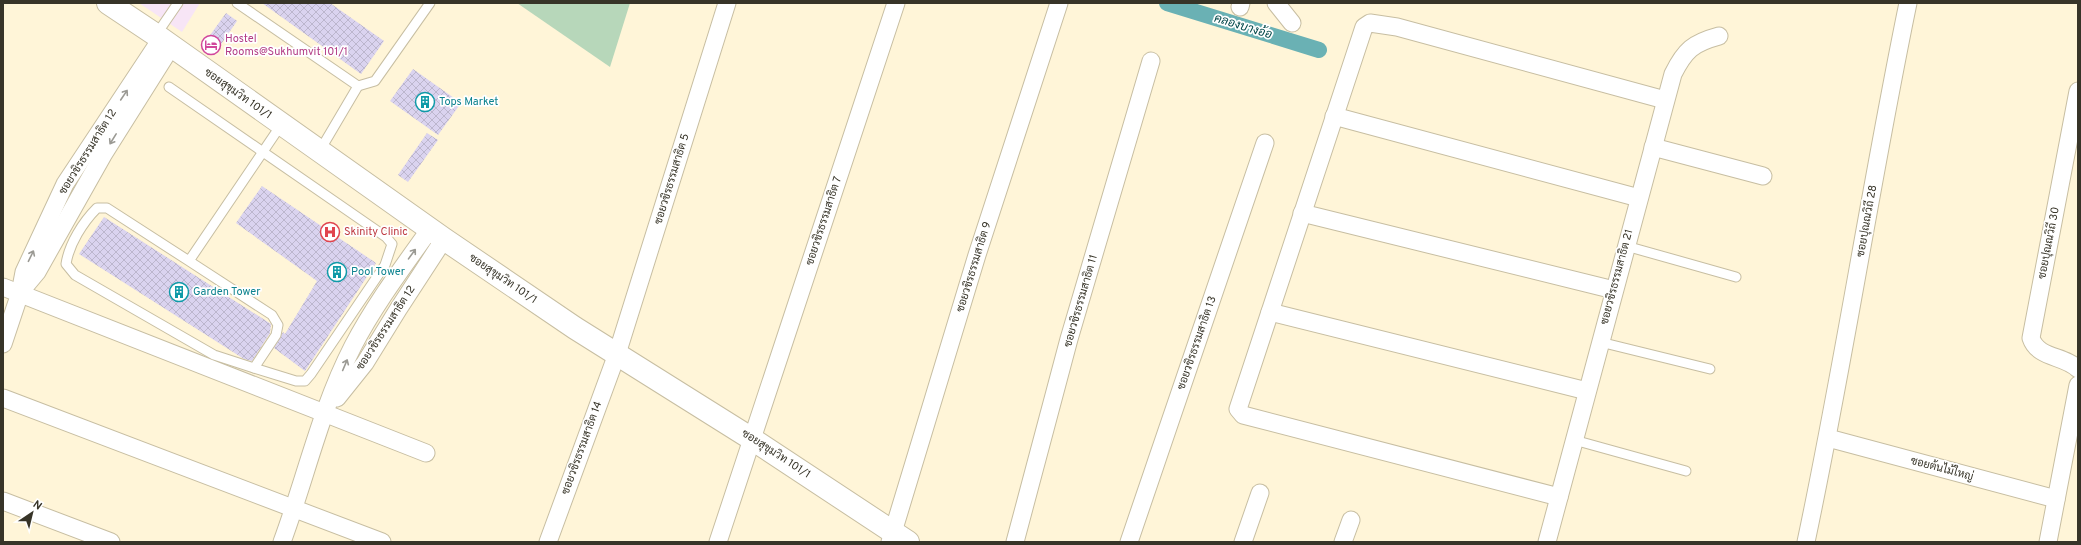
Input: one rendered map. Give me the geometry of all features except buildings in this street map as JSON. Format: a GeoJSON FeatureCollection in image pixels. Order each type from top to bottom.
{"type":"FeatureCollection","features":[{"type":"Feature","properties":{"kind":"street","name":"ซอยสุขุมวิท 101/1"},"geometry":{"type":"LineString","coordinates":[[108,3],[163,40],[282,126],[437,234],[618,354],[752,438],[897,538]]}},
{"type":"Feature","properties":{"kind":"street","name":"ซอยวชิรธรรมสาธิต 5"},"geometry":{"type":"LineString","coordinates":[[618,354],[727,3]]}},
{"type":"Feature","properties":{"kind":"street","name":"ซอยวชิรธรรมสาธิต 7"},"geometry":{"type":"LineString","coordinates":[[718,542],[896,3]]}},
{"type":"Feature","properties":{"kind":"street","name":"ซอยวชิรธรรมสาธิต 9"},"geometry":{"type":"LineString","coordinates":[[897,538],[977,256],[1059,3]]}},
{"type":"Feature","properties":{"kind":"street"},"geometry":{"type":"LineString","coordinates":[[1276,3],[1292,23]]}},
{"type":"Feature","properties":{"kind":"street","name":"ซอยปุณณวิถี 28"},"geometry":{"type":"LineString","coordinates":[[1806,542],[1828,438],[1908,3]]}},
{"type":"Feature","properties":{"kind":"street"},"geometry":{"type":"LineString","coordinates":[[1559,497],[1243,415],[1238,409],[1360,35],[1364,27],[1370,23],[1397,27],[1665,100]]}},
{"type":"Feature","properties":{"kind":"street","name":"ซอยวชิรธรรมสาธิต 21"},"geometry":{"type":"LineString","coordinates":[[1547,542],[1673,74],[1686,51],[1699,42],[1719,36]]}},
{"type":"Feature","properties":{"kind":"street","name":"ซอยวชิรธรรมสาธิต 12"},"geometry":{"type":"LineString","coordinates":[[3,344],[20,293],[24,272],[65,184],[163,40]]}},
{"type":"Feature","properties":{"kind":"street","name":"ซอยวชิรธรรมสาธิต 11"},"geometry":{"type":"LineString","coordinates":[[1015,542],[1069,339],[1151,61]]}},
{"type":"Feature","properties":{"kind":"street","name":"ซอยปุณณวิถี 30"},"geometry":{"type":"LineString","coordinates":[[2078,91],[2031,338],[2033,345],[2040,351],[2075,366],[2078,369]]}},
{"type":"Feature","properties":{"kind":"street"},"geometry":{"type":"LineString","coordinates":[[1334,116],[1639,198]]}},
{"type":"Feature","properties":{"kind":"street","name":"ซอยวชิรธรรมสาธิต 13"},"geometry":{"type":"LineString","coordinates":[[1129,542],[1265,143]]}},
{"type":"Feature","properties":{"kind":"street"},"geometry":{"type":"LineString","coordinates":[[1653,147],[1763,176]]}},
{"type":"Feature","properties":{"kind":"street"},"geometry":{"type":"LineString","coordinates":[[1302,213],[1614,290]]}},
{"type":"Feature","properties":{"kind":"street","name":"ซอยวชิรธรรมสาธิต 12"},"geometry":{"type":"LineString","coordinates":[[282,542],[324,414],[353,346],[384,293],[437,234]]}},
{"type":"Feature","properties":{"kind":"street"},"geometry":{"type":"LineString","coordinates":[[3,287],[426,453]]}},
{"type":"Feature","properties":{"kind":"street"},"geometry":{"type":"LineString","coordinates":[[1270,312],[1587,391]]}},
{"type":"Feature","properties":{"kind":"street","name":"ซอยวชิรธรรมสาธิต 14"},"geometry":{"type":"LineString","coordinates":[[548,542],[618,354]]}},
{"type":"Feature","properties":{"kind":"street"},"geometry":{"type":"LineString","coordinates":[[2048,542],[2078,385]]}},
{"type":"Feature","properties":{"kind":"street"},"geometry":{"type":"LineString","coordinates":[[3,398],[382,542]]}},
{"type":"Feature","properties":{"kind":"street","name":"ซอยต้นไม้ใหญ่"},"geometry":{"type":"LineString","coordinates":[[1828,438],[2056,499]]}},
{"type":"Feature","properties":{"kind":"street"},"geometry":{"type":"LineString","coordinates":[[1243,542],[1260,493]]}},
{"type":"Feature","properties":{"kind":"street"},"geometry":{"type":"LineString","coordinates":[[3,501],[109,542]]}},
{"type":"Feature","properties":{"kind":"street"},"geometry":{"type":"LineString","coordinates":[[1343,542],[1351,520]]}},
{"type":"Feature","properties":{"kind":"lane"},"geometry":{"type":"LineString","coordinates":[[163,40],[178,3]]}},
{"type":"Feature","properties":{"kind":"lane"},"geometry":{"type":"LineString","coordinates":[[237,3],[358,86]]}},
{"type":"Feature","properties":{"kind":"lane"},"geometry":{"type":"LineString","coordinates":[[319,152],[358,86],[375,81],[430,3]]}},
{"type":"Feature","properties":{"kind":"lane"},"geometry":{"type":"LineString","coordinates":[[169,87],[386,237],[392,244],[385,265],[311,374],[305,381],[296,381],[254,368],[214,355],[75,275],[66,264],[68,251],[90,215],[97,208],[107,208],[272,315],[278,325],[276,335],[254,368]]}},
{"type":"Feature","properties":{"kind":"lane"},"geometry":{"type":"LineString","coordinates":[[189,261],[262,152],[282,126]]}},
{"type":"Feature","properties":{"kind":"lane"},"geometry":{"type":"LineString","coordinates":[[1626,246],[1736,277]]}},
{"type":"Feature","properties":{"kind":"lane"},"geometry":{"type":"LineString","coordinates":[[1600,342],[1710,369]]}},
{"type":"Feature","properties":{"kind":"lane"},"geometry":{"type":"LineString","coordinates":[[1574,440],[1686,471]]}},
{"type":"Feature","properties":{"kind":"shaded area"},"geometry":{"type":"Polygon","coordinates":[[[139,3],[200,3],[182,32],[139,3]]]}},
{"type":"Feature","properties":{"kind":"green space"},"geometry":{"type":"Polygon","coordinates":[[[517,3],[630,3],[610,67],[517,3]]]}},
{"type":"Feature","properties":{"kind":"waterway","name":"คลองบางอ้อ"},"geometry":{"type":"LineString","coordinates":[[1167,3],[1319,50]]}},
{"type":"Feature","properties":{"kind":"place","name":"Hostel Rooms@Sukhumvit 101/1"},"geometry":{"type":"Point","coordinates":[211,45]}},
{"type":"Feature","properties":{"kind":"place","name":"Tops Market"},"geometry":{"type":"Point","coordinates":[425,102]}},
{"type":"Feature","properties":{"kind":"place","name":"Skinity Clinic"},"geometry":{"type":"Point","coordinates":[330,232]}},
{"type":"Feature","properties":{"kind":"place","name":"Pool Tower"},"geometry":{"type":"Point","coordinates":[337,272]}},
{"type":"Feature","properties":{"kind":"place","name":"Garden Tower"},"geometry":{"type":"Point","coordinates":[179,292]}}]}
